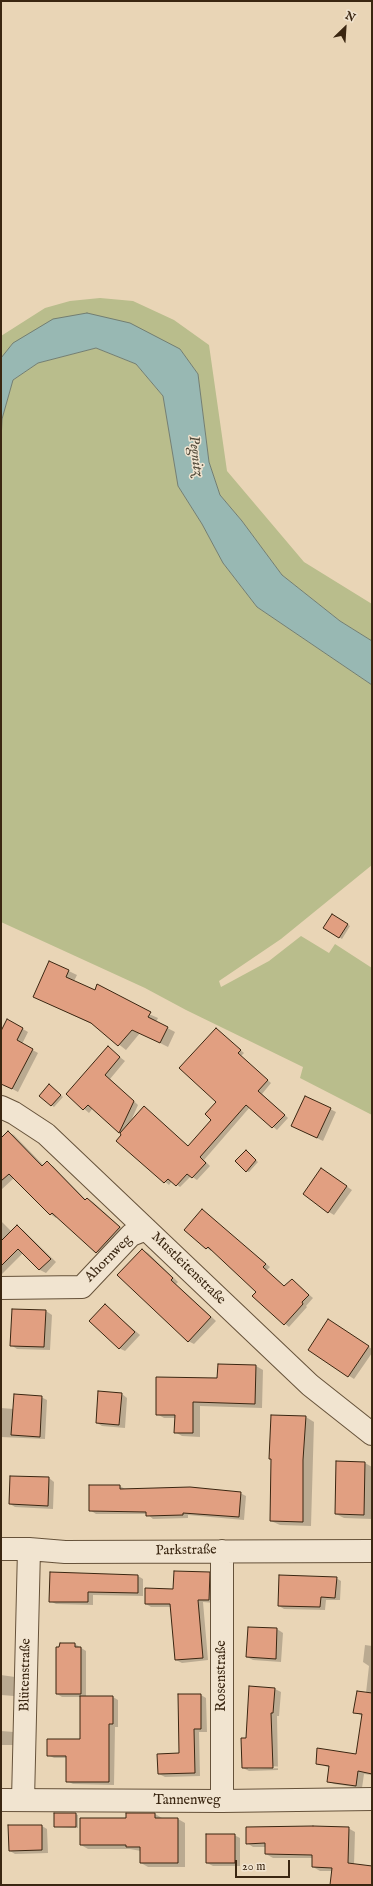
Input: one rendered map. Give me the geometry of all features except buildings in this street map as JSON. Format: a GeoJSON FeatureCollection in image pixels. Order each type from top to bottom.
{"type":"FeatureCollection","features":[{"type":"Feature","properties":{"kind":"street","name":"Mustleitenstraße"},"geometry":{"type":"LineString","coordinates":[[1,1107],[14,1113],[46,1134],[310,1385],[372,1434]]}},
{"type":"Feature","properties":{"kind":"street","name":"Ahornweg"},"geometry":{"type":"LineString","coordinates":[[1,1288],[82,1287],[131,1235],[146,1229]]}},
{"type":"Feature","properties":{"kind":"street","name":"Parkstraße"},"geometry":{"type":"LineString","coordinates":[[1,1549],[29,1549],[65,1552],[372,1551]]}},
{"type":"Feature","properties":{"kind":"street","name":"Blütenstraße"},"geometry":{"type":"LineString","coordinates":[[23,1800],[29,1549]]}},
{"type":"Feature","properties":{"kind":"street","name":"Rosenstraße"},"geometry":{"type":"LineString","coordinates":[[222,1551],[222,1801]]}},
{"type":"Feature","properties":{"kind":"street","name":"Tannenweg"},"geometry":{"type":"LineString","coordinates":[[1,1800],[222,1801],[372,1799]]}},
{"type":"Feature","properties":{"kind":"green space"},"geometry":{"type":"Polygon","coordinates":[[[100,298],[133,301],[174,320],[209,345],[227,471],[304,562],[372,604],[372,641],[340,621],[282,575],[242,521],[220,495],[209,462],[198,374],[180,349],[13,343],[1,358],[1,336],[45,308],[70,301],[100,298]]]}},
{"type":"Feature","properties":{"kind":"green space"},"geometry":{"type":"Polygon","coordinates":[[[96,348],[136,364],[163,396],[178,486],[202,524],[223,563],[257,607],[372,685],[372,865],[281,939],[219,981],[221,987],[269,961],[301,936],[329,953],[335,944],[372,968],[372,1115],[300,1078],[303,1067],[186,1010],[145,988],[1,922],[2,419],[13,380],[38,363],[96,348]]]}},
{"type":"Feature","properties":{"kind":"water","name":"Pegnitz"},"geometry":{"type":"Polygon","coordinates":[[[87,313],[130,323],[180,349],[198,374],[209,462],[220,495],[242,521],[282,575],[340,621],[372,641],[372,685],[257,607],[223,563],[202,524],[178,486],[163,396],[136,364],[96,348],[38,363],[13,380],[2,419],[1,442],[1,358],[13,343],[53,319],[87,313]]]}}]}
